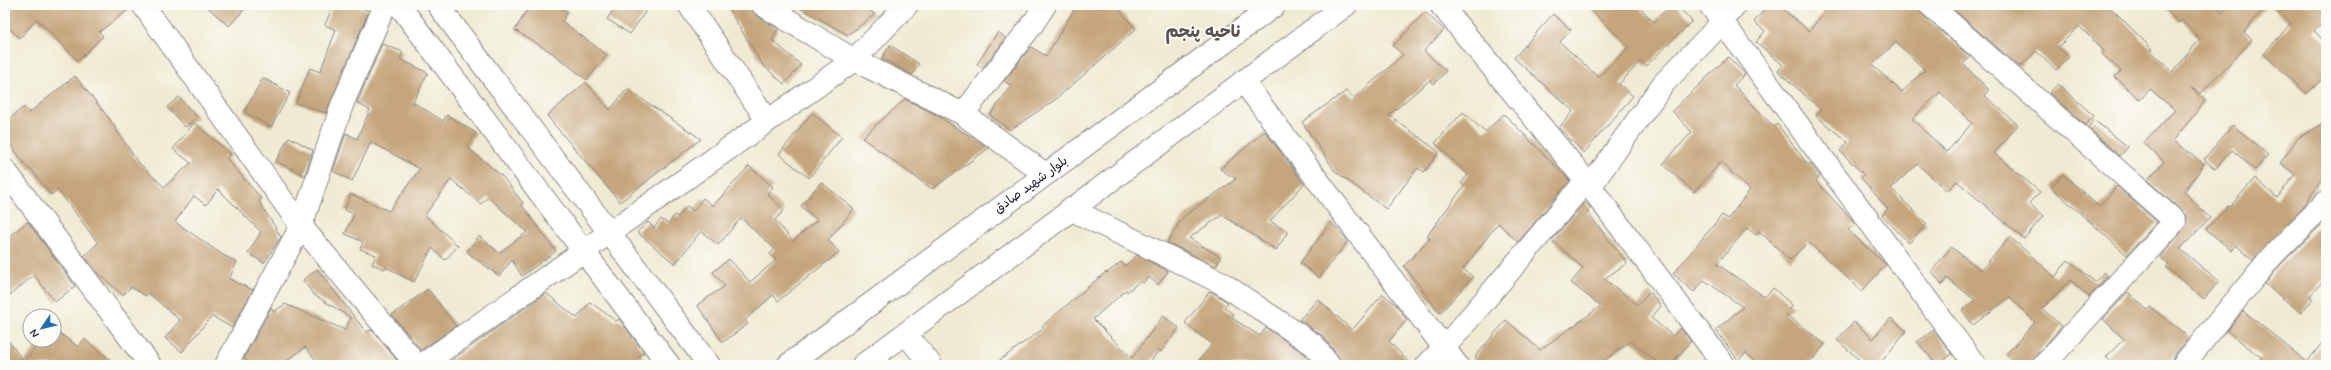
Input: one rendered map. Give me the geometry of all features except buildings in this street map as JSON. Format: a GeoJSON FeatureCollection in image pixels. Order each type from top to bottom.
{"type":"FeatureCollection","features":[{"type":"Feature","properties":{"kind":"street"},"geometry":{"type":"LineString","coordinates":[[143,5],[301,226],[417,365]]}},
{"type":"Feature","properties":{"kind":"street"},"geometry":{"type":"LineString","coordinates":[[226,365],[301,226],[342,105],[385,5]]}},
{"type":"Feature","properties":{"kind":"street"},"geometry":{"type":"LineString","coordinates":[[399,5],[668,365]]}},
{"type":"Feature","properties":{"kind":"street"},"geometry":{"type":"LineString","coordinates":[[438,5],[611,232],[709,365]]}},
{"type":"Feature","properties":{"kind":"street"},"geometry":{"type":"LineString","coordinates":[[690,5],[767,120]]}},
{"type":"Feature","properties":{"kind":"street"},"geometry":{"type":"LineString","coordinates":[[763,5],[854,60],[964,114],[1045,174]]}},
{"type":"Feature","properties":{"kind":"street"},"geometry":{"type":"LineString","coordinates":[[422,365],[854,60],[907,5]]}},
{"type":"Feature","properties":{"kind":"street"},"geometry":{"type":"LineString","coordinates":[[964,114],[1032,25],[1045,5]]}},
{"type":"Feature","properties":{"kind":"street","name":"بلوار شهید صادق"},"geometry":{"type":"LineString","coordinates":[[788,365],[1275,5]]}},
{"type":"Feature","properties":{"kind":"street"},"geometry":{"type":"LineString","coordinates":[[863,365],[1070,209],[1346,5]]}},
{"type":"Feature","properties":{"kind":"street"},"geometry":{"type":"LineString","coordinates":[[1441,5],[1588,184],[1724,365]]}},
{"type":"Feature","properties":{"kind":"street"},"geometry":{"type":"LineString","coordinates":[[1930,5],[2175,221],[2044,365]]}},
{"type":"Feature","properties":{"kind":"street"},"geometry":{"type":"LineString","coordinates":[[1427,365],[1451,356],[1588,184],[1662,84],[1715,30],[1722,10]]}},
{"type":"Feature","properties":{"kind":"street"},"geometry":{"type":"LineString","coordinates":[[1722,10],[1975,365]]}},
{"type":"Feature","properties":{"kind":"street"},"geometry":{"type":"LineString","coordinates":[[1243,81],[1451,356]]}},
{"type":"Feature","properties":{"kind":"street"},"geometry":{"type":"LineString","coordinates":[[5,170],[150,365]]}},
{"type":"Feature","properties":{"kind":"street"},"geometry":{"type":"LineString","coordinates":[[2183,365],[2272,256],[2326,202]]}},
{"type":"Feature","properties":{"kind":"street"},"geometry":{"type":"LineString","coordinates":[[1070,209],[1220,282],[1314,345],[1329,365]]}},
{"type":"Feature","properties":{"kind":"street"},"geometry":{"type":"LineString","coordinates":[[906,334],[931,365]]}},
{"type":"Feature","properties":{"kind":"district","name":"ناحیه پنجم"},"geometry":{"type":"Point","coordinates":[1203,32]}}]}
